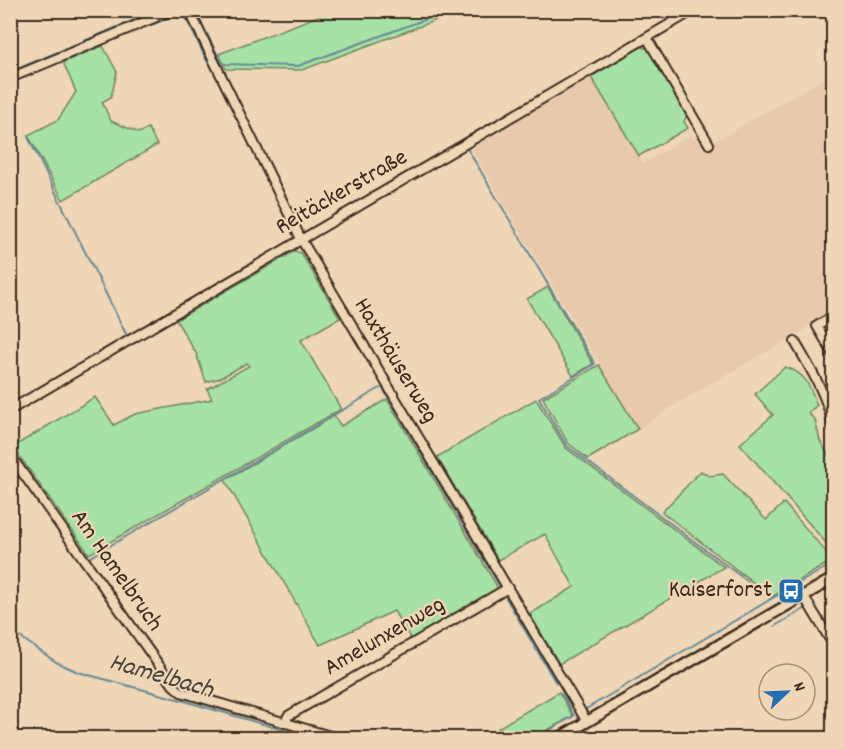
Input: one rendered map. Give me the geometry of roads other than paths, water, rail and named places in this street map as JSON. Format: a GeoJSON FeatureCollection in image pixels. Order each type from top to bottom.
{"type":"FeatureCollection","features":[{"type":"Feature","properties":{"kind":"street"},"geometry":{"type":"LineString","coordinates":[[10,78],[173,10]]}},
{"type":"Feature","properties":{"kind":"street","name":"Haxthäuserweg"},"geometry":{"type":"LineString","coordinates":[[189,10],[301,239],[587,722]]}},
{"type":"Feature","properties":{"kind":"street","name":"Reitäckerstraße"},"geometry":{"type":"LineString","coordinates":[[10,410],[694,10]]}},
{"type":"Feature","properties":{"kind":"street"},"geometry":{"type":"LineString","coordinates":[[647,38],[709,144]]}},
{"type":"Feature","properties":{"kind":"street"},"geometry":{"type":"LineString","coordinates":[[834,316],[817,326],[834,355]]}},
{"type":"Feature","properties":{"kind":"street"},"geometry":{"type":"LineString","coordinates":[[795,342],[818,381],[834,431]]}},
{"type":"Feature","properties":{"kind":"street","name":"Am Hamelbruch"},"geometry":{"type":"LineString","coordinates":[[10,455],[173,685],[181,692],[337,738]]}},
{"type":"Feature","properties":{"kind":"street"},"geometry":{"type":"LineString","coordinates":[[559,738],[834,578]]}},
{"type":"Feature","properties":{"kind":"street","name":"Amelunxenweg"},"geometry":{"type":"LineString","coordinates":[[285,723],[288,716],[508,588]]}},
{"type":"Feature","properties":{"kind":"street"},"geometry":{"type":"LineString","coordinates":[[803,595],[834,646]]}},
{"type":"Feature","properties":{"kind":"waterway"},"geometry":{"type":"LineString","coordinates":[[10,72],[158,10]]}},
{"type":"Feature","properties":{"kind":"waterway"},"geometry":{"type":"LineString","coordinates":[[197,10],[222,64],[298,66],[451,10]]}},
{"type":"Feature","properties":{"kind":"waterway"},"geometry":{"type":"LineString","coordinates":[[149,26],[178,14],[185,16],[208,63]]}},
{"type":"Feature","properties":{"kind":"waterway"},"geometry":{"type":"LineString","coordinates":[[64,61],[90,50]]}},
{"type":"Feature","properties":{"kind":"waterway"},"geometry":{"type":"LineString","coordinates":[[28,137],[127,336]]}},
{"type":"Feature","properties":{"kind":"waterway"},"geometry":{"type":"LineString","coordinates":[[467,148],[595,364],[539,398],[567,446],[771,599],[834,563]]}},
{"type":"Feature","properties":{"kind":"waterway"},"geometry":{"type":"LineString","coordinates":[[360,210],[455,155]]}},
{"type":"Feature","properties":{"kind":"waterway"},"geometry":{"type":"LineString","coordinates":[[176,319],[294,249]]}},
{"type":"Feature","properties":{"kind":"waterway"},"geometry":{"type":"LineString","coordinates":[[10,414],[91,367]]}},
{"type":"Feature","properties":{"kind":"waterway"},"geometry":{"type":"LineString","coordinates":[[89,558],[382,387],[499,585]]}},
{"type":"Feature","properties":{"kind":"waterway"},"geometry":{"type":"LineString","coordinates":[[10,447],[183,689]]}},
{"type":"Feature","properties":{"kind":"waterway"},"geometry":{"type":"LineString","coordinates":[[10,463],[148,656]]}},
{"type":"Feature","properties":{"kind":"waterway"},"geometry":{"type":"LineString","coordinates":[[506,598],[556,683]]}},
{"type":"Feature","properties":{"kind":"waterway"},"geometry":{"type":"LineString","coordinates":[[586,709],[771,599]]}},
{"type":"Feature","properties":{"kind":"waterway"},"geometry":{"type":"LineString","coordinates":[[775,626],[806,608]]}},
{"type":"Feature","properties":{"kind":"waterway","name":"Hamelbach"},"geometry":{"type":"LineString","coordinates":[[10,630],[56,662],[78,672],[310,738]]}},
{"type":"Feature","properties":{"kind":"waterway"},"geometry":{"type":"LineString","coordinates":[[536,738],[574,716],[562,693]]}},
{"type":"Feature","properties":{"kind":"place","name":"Kaiserforst"},"geometry":{"type":"Point","coordinates":[791,591]}}]}
